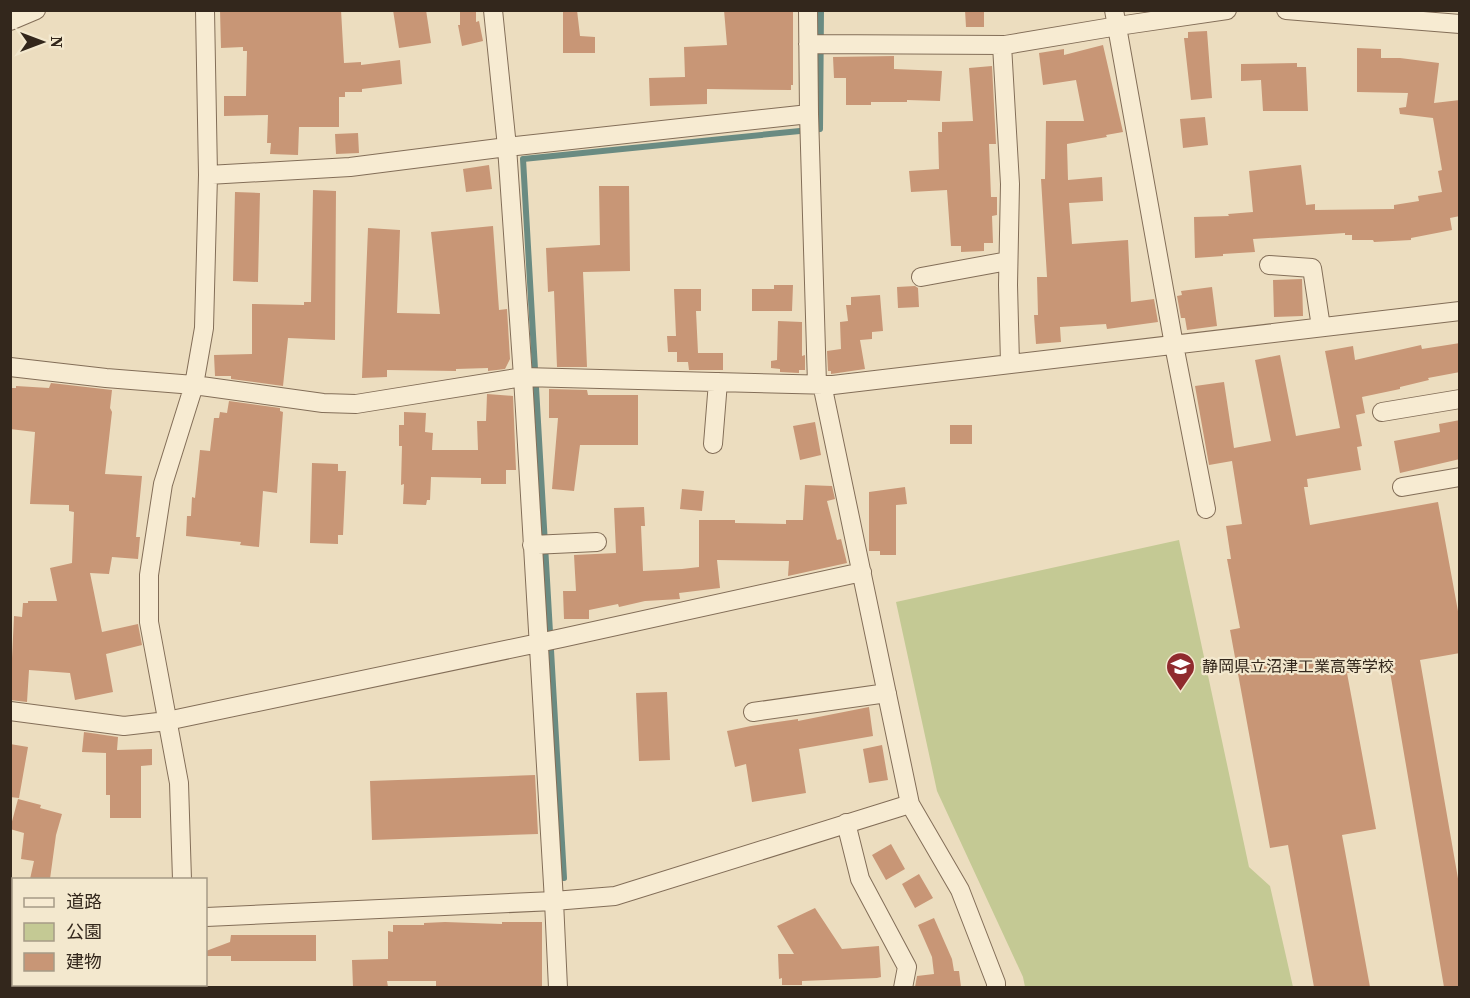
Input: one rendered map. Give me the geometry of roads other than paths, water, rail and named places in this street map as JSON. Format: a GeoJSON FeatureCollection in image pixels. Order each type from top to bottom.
{"type":"FeatureCollection","features":[{"type":"Feature","properties":{"kind":"street"},"geometry":{"type":"LineString","coordinates":[[10,21],[36,10]]}},
{"type":"Feature","properties":{"kind":"street"},"geometry":{"type":"LineString","coordinates":[[182,878],[179,783],[149,622],[149,575],[163,484],[194,385],[204,328],[208,175],[205,10]]}},
{"type":"Feature","properties":{"kind":"street"},"geometry":{"type":"LineString","coordinates":[[493,10],[507,147],[523,377],[558,987]]}},
{"type":"Feature","properties":{"kind":"street"},"geometry":{"type":"LineString","coordinates":[[808,10],[809,114],[819,384],[862,572],[910,804],[960,890],[996,987]]}},
{"type":"Feature","properties":{"kind":"street"},"geometry":{"type":"LineString","coordinates":[[808,44],[1002,45],[1116,18],[1227,10]]}},
{"type":"Feature","properties":{"kind":"street"},"geometry":{"type":"LineString","coordinates":[[1286,10],[1460,24]]}},
{"type":"Feature","properties":{"kind":"street"},"geometry":{"type":"LineString","coordinates":[[1116,18],[1174,345],[1206,509]]}},
{"type":"Feature","properties":{"kind":"street"},"geometry":{"type":"LineString","coordinates":[[1002,45],[1010,184],[1008,261],[1010,364]]}},
{"type":"Feature","properties":{"kind":"street"},"geometry":{"type":"LineString","coordinates":[[208,175],[350,167],[507,147],[809,114]]}},
{"type":"Feature","properties":{"kind":"street"},"geometry":{"type":"LineString","coordinates":[[921,277],[1008,261]]}},
{"type":"Feature","properties":{"kind":"street"},"geometry":{"type":"LineString","coordinates":[[1269,265],[1312,268],[1321,327]]}},
{"type":"Feature","properties":{"kind":"street"},"geometry":{"type":"LineString","coordinates":[[10,367],[194,385],[323,403],[356,404],[523,377],[819,384],[1010,364],[1460,310]]}},
{"type":"Feature","properties":{"kind":"street"},"geometry":{"type":"LineString","coordinates":[[713,444],[718,382]]}},
{"type":"Feature","properties":{"kind":"street"},"geometry":{"type":"LineString","coordinates":[[1382,412],[1460,399]]}},
{"type":"Feature","properties":{"kind":"street"},"geometry":{"type":"LineString","coordinates":[[1402,487],[1460,477]]}},
{"type":"Feature","properties":{"kind":"street"},"geometry":{"type":"LineString","coordinates":[[532,545],[597,542]]}},
{"type":"Feature","properties":{"kind":"street"},"geometry":{"type":"LineString","coordinates":[[10,711],[124,726],[167,721],[862,572]]}},
{"type":"Feature","properties":{"kind":"street"},"geometry":{"type":"LineString","coordinates":[[753,712],[887,693]]}},
{"type":"Feature","properties":{"kind":"street"},"geometry":{"type":"LineString","coordinates":[[207,917],[554,901],[615,896],[910,804]]}},
{"type":"Feature","properties":{"kind":"street"},"geometry":{"type":"LineString","coordinates":[[846,823],[860,879],[906,968],[903,987]]}},
{"type":"Feature","properties":{"kind":"waterway"},"geometry":{"type":"LineString","coordinates":[[564,878],[523,159],[820,129],[821,10]]}},
{"type":"Feature","properties":{"kind":"place","name":"静岡県立沼津工業高等学校"},"geometry":{"type":"Point","coordinates":[1181,692]}}]}
